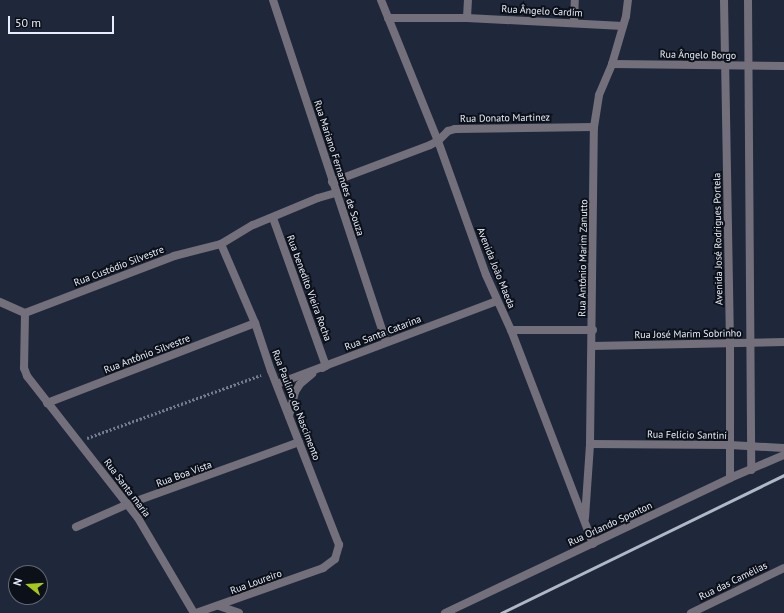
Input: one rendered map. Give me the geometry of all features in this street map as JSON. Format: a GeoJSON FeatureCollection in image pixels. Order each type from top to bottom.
{"type":"FeatureCollection","features":[{"type":"Feature","properties":{"kind":"street","name":"Rua Mariano Fernandes de Souza"},"geometry":{"type":"LineString","coordinates":[[273,0],[386,342]]}},
{"type":"Feature","properties":{"kind":"street","name":"Avenida João Maeda"},"geometry":{"type":"LineString","coordinates":[[381,0],[438,141],[486,275],[511,330],[593,544]]}},
{"type":"Feature","properties":{"kind":"street"},"geometry":{"type":"LineString","coordinates":[[467,18],[468,0]]}},
{"type":"Feature","properties":{"kind":"street"},"geometry":{"type":"LineString","coordinates":[[574,23],[575,0]]}},
{"type":"Feature","properties":{"kind":"street","name":"Rua Antônio Marim Zanutto"},"geometry":{"type":"LineString","coordinates":[[585,521],[590,444],[593,330],[594,127],[599,95],[612,64],[623,26],[628,0]]}},
{"type":"Feature","properties":{"kind":"street","name":"Avenida José Rodrigues Portela"},"geometry":{"type":"LineString","coordinates":[[724,0],[730,342],[730,478]]}},
{"type":"Feature","properties":{"kind":"street"},"geometry":{"type":"LineString","coordinates":[[748,0],[750,66],[751,470]]}},
{"type":"Feature","properties":{"kind":"street","name":"Rua Ângelo Cardim"},"geometry":{"type":"LineString","coordinates":[[388,18],[467,18],[623,26]]}},
{"type":"Feature","properties":{"kind":"street","name":"Rua Ângelo Borgo"},"geometry":{"type":"LineString","coordinates":[[612,64],[784,66]]}},
{"type":"Feature","properties":{"kind":"street","name":"Rua Donato Martinez"},"geometry":{"type":"LineString","coordinates":[[332,182],[438,141],[448,131],[461,128],[594,127]]}},
{"type":"Feature","properties":{"kind":"street"},"geometry":{"type":"LineString","coordinates":[[221,244],[253,225],[273,218],[318,198],[336,193]]}},
{"type":"Feature","properties":{"kind":"street","name":"Rua benedito Vieira Rocha"},"geometry":{"type":"LineString","coordinates":[[273,218],[326,366]]}},
{"type":"Feature","properties":{"kind":"street","name":"Rua Custódio Silvestre"},"geometry":{"type":"LineString","coordinates":[[25,313],[174,256],[221,244]]}},
{"type":"Feature","properties":{"kind":"street","name":"Rua Paulino do Nascimento"},"geometry":{"type":"LineString","coordinates":[[221,244],[255,323],[271,371],[339,545],[335,559],[323,568]]}},
{"type":"Feature","properties":{"kind":"street","name":"Rua Santa Catarina"},"geometry":{"type":"LineString","coordinates":[[277,384],[497,301]]}},
{"type":"Feature","properties":{"kind":"street"},"geometry":{"type":"LineString","coordinates":[[0,302],[25,313]]}},
{"type":"Feature","properties":{"kind":"street","name":"Rua Santa maria"},"geometry":{"type":"LineString","coordinates":[[25,313],[24,368],[27,376],[138,518],[195,613]]}},
{"type":"Feature","properties":{"kind":"street","name":"Rua Antônio Silvestre"},"geometry":{"type":"LineString","coordinates":[[47,403],[255,323]]}},
{"type":"Feature","properties":{"kind":"street"},"geometry":{"type":"LineString","coordinates":[[511,330],[593,330]]}},
{"type":"Feature","properties":{"kind":"street","name":"Rua José Marim Sobrinho"},"geometry":{"type":"LineString","coordinates":[[592,346],[784,342]]}},
{"type":"Feature","properties":{"kind":"street"},"geometry":{"type":"LineString","coordinates":[[289,416],[295,392],[300,384],[306,378],[326,366]]}},
{"type":"Feature","properties":{"kind":"street","name":"Rua Boa Vista"},"geometry":{"type":"LineString","coordinates":[[76,527],[128,504],[299,442]]}},
{"type":"Feature","properties":{"kind":"street","name":"Rua Felício Santini"},"geometry":{"type":"LineString","coordinates":[[590,444],[730,445],[784,448]]}},
{"type":"Feature","properties":{"kind":"street","name":"Rua Orlando Sponton"},"geometry":{"type":"LineString","coordinates":[[446,613],[730,478],[784,455]]}},
{"type":"Feature","properties":{"kind":"street","name":"Rua Loureiro"},"geometry":{"type":"LineString","coordinates":[[195,613],[219,606],[323,568]]}},
{"type":"Feature","properties":{"kind":"street","name":"Rua das Camélias"},"geometry":{"type":"LineString","coordinates":[[691,613],[784,568]]}},
{"type":"Feature","properties":{"kind":"street"},"geometry":{"type":"LineString","coordinates":[[776,572],[784,575]]}},
{"type":"Feature","properties":{"kind":"street"},"geometry":{"type":"LineString","coordinates":[[219,606],[238,613]]}},
{"type":"Feature","properties":{"kind":"path"},"geometry":{"type":"LineString","coordinates":[[77,441],[271,371]]}},
{"type":"Feature","properties":{"kind":"railway"},"geometry":{"type":"LineString","coordinates":[[501,613],[784,475]]}}]}
